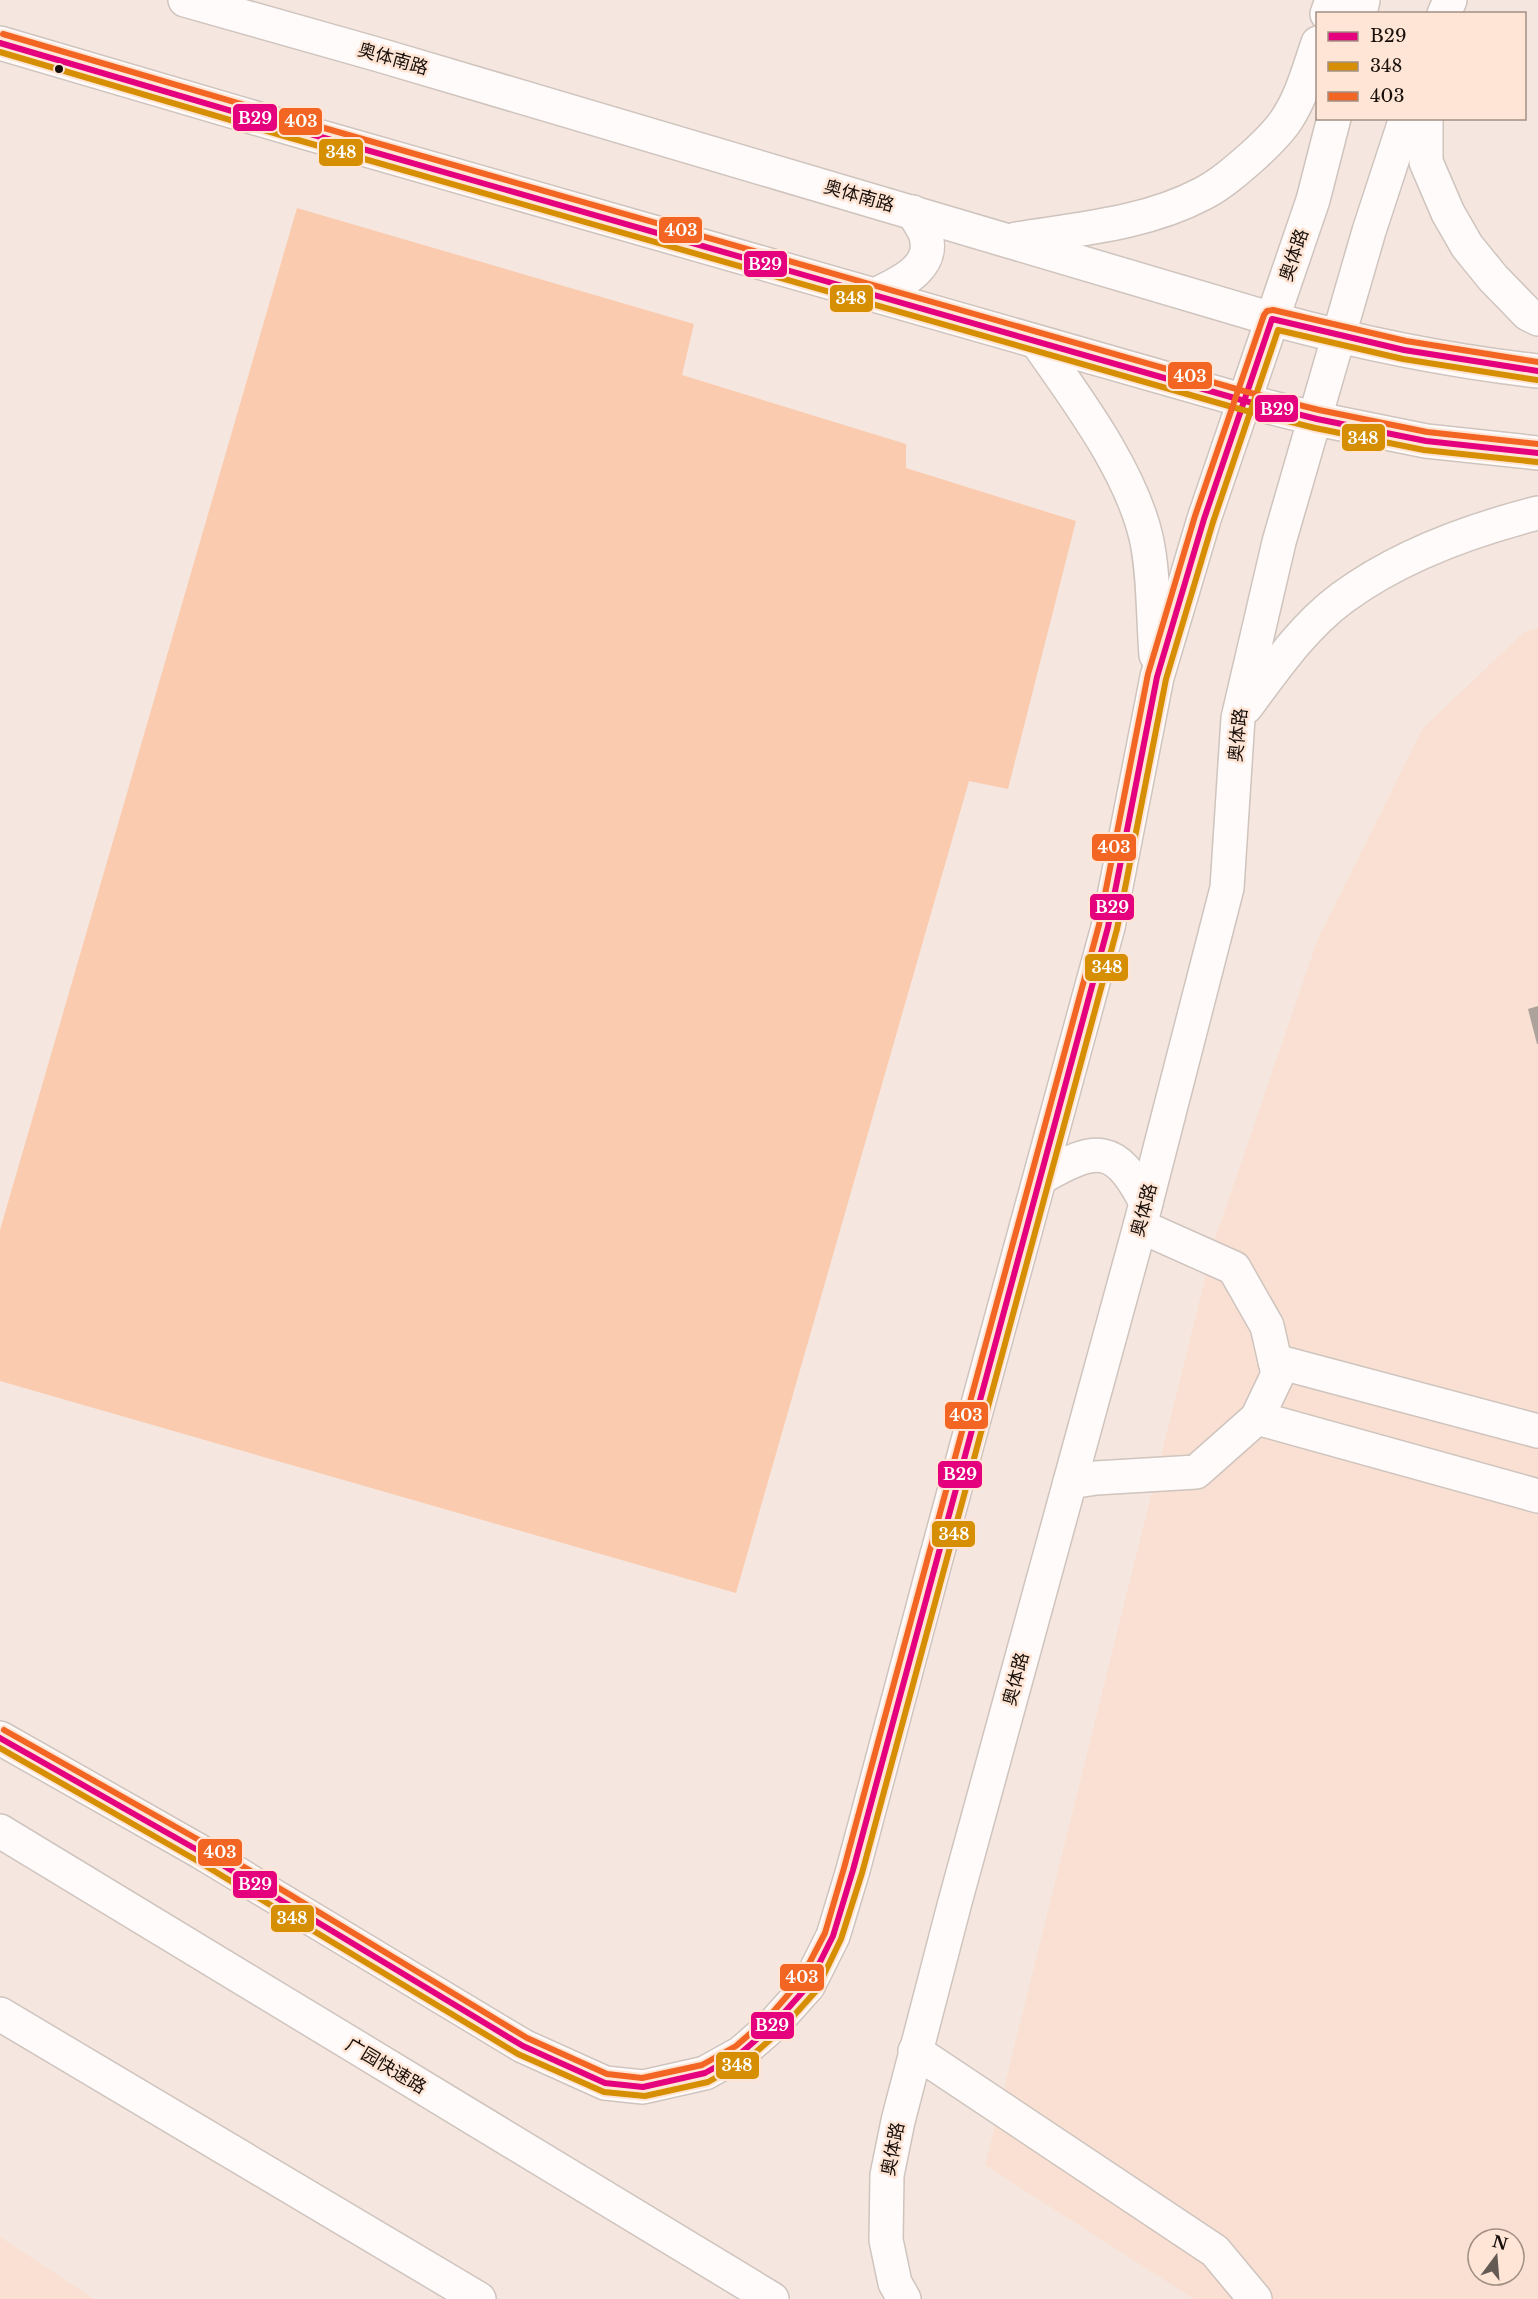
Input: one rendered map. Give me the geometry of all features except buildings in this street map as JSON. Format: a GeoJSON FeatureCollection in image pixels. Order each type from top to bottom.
{"type":"FeatureCollection","features":[{"type":"Feature","properties":{"kind":"main road","name":"奥体南路"},"geometry":{"type":"LineString","coordinates":[[185,0],[914,212],[1272,319],[1340,337],[1445,358],[1538,371]]}},
{"type":"Feature","properties":{"kind":"main road"},"geometry":{"type":"LineString","coordinates":[[0,43],[286,127],[1245,400],[1317,419],[1426,441],[1538,453]]}},
{"type":"Feature","properties":{"kind":"main road"},"geometry":{"type":"LineString","coordinates":[[1009,240],[1109,224],[1164,210],[1203,194],[1237,170],[1287,119],[1303,87],[1316,46]]}},
{"type":"Feature","properties":{"kind":"main road","name":"奥体路"},"geometry":{"type":"LineString","coordinates":[[0,1738],[211,1858],[523,2046],[605,2083],[643,2087],[705,2073],[741,2053],[772,2025],[808,1986],[833,1936],[853,1870],[935,1562],[1042,1177],[1108,927],[1157,677],[1204,519],[1313,200],[1333,120]]}},
{"type":"Feature","properties":{"kind":"main road","name":"奥体路"},"geometry":{"type":"LineString","coordinates":[[904,2299],[895,2283],[886,2240],[886,2175],[895,2132],[915,2051],[1143,1214],[1227,888],[1238,718],[1279,542],[1317,419],[1369,231],[1405,120]]}},
{"type":"Feature","properties":{"kind":"main road"},"geometry":{"type":"LineString","coordinates":[[1426,120],[1426,162],[1448,213],[1467,246],[1500,286],[1528,314],[1538,319]]}},
{"type":"Feature","properties":{"kind":"main road"},"geometry":{"type":"LineString","coordinates":[[877,294],[907,279],[920,266],[926,251],[926,235],[914,212]]}},
{"type":"Feature","properties":{"kind":"main road"},"geometry":{"type":"LineString","coordinates":[[1037,342],[1110,452],[1146,537],[1157,677]]}},
{"type":"Feature","properties":{"kind":"main road"},"geometry":{"type":"LineString","coordinates":[[1238,718],[1292,646],[1342,598],[1376,576],[1418,554],[1538,513]]}},
{"type":"Feature","properties":{"kind":"main road"},"geometry":{"type":"LineString","coordinates":[[1042,1177],[1078,1157],[1107,1156],[1120,1163],[1132,1177],[1143,1214],[1234,1268],[1267,1326],[1278,1374],[1257,1418],[1196,1472],[1096,1478],[1070,1482]]}},
{"type":"Feature","properties":{"kind":"main road"},"geometry":{"type":"LineString","coordinates":[[1275,1361],[1538,1431]]}},
{"type":"Feature","properties":{"kind":"main road"},"geometry":{"type":"LineString","coordinates":[[1257,1418],[1538,1496]]}},
{"type":"Feature","properties":{"kind":"main road","name":"广园快速路"},"geometry":{"type":"LineString","coordinates":[[0,1831],[772,2299]]}},
{"type":"Feature","properties":{"kind":"main road"},"geometry":{"type":"LineString","coordinates":[[0,2014],[479,2299]]}},
{"type":"Feature","properties":{"kind":"main road"},"geometry":{"type":"LineString","coordinates":[[915,2051],[1215,2251],[1255,2299]]}},
{"type":"Feature","properties":{"kind":"shaded area"},"geometry":{"type":"Polygon","coordinates":[[[297,208],[694,324],[682,375],[906,444],[906,468],[1076,521],[1008,789],[969,781],[736,1593],[0,1381],[0,1230],[297,208]]]}},
{"type":"Feature","properties":{"kind":"shaded area"},"geometry":{"type":"Polygon","coordinates":[[[1538,628],[1538,2299],[1194,2299],[985,2165],[1214,1242],[1317,941],[1423,728],[1524,632],[1538,628]]]}},
{"type":"Feature","properties":{"kind":"shaded area"},"geometry":{"type":"Polygon","coordinates":[[[0,2237],[94,2299],[0,2299],[0,2237]]]}},
{"type":"Feature","properties":{"kind":"transit line","name":"403"},"geometry":{"type":"LineString","coordinates":[[3,34],[1247,392],[1319,410],[1427,432],[1538,444]]}},
{"type":"Feature","properties":{"kind":"transit line","name":"B29"},"geometry":{"type":"LineString","coordinates":[[0,43],[1245,401],[1317,419],[1426,441],[1538,453]]}},
{"type":"Feature","properties":{"kind":"transit line","name":"348"},"geometry":{"type":"LineString","coordinates":[[0,52],[284,136],[1243,410],[1315,428],[1424,450],[1537,462]]}},
{"type":"Feature","properties":{"kind":"transit line","name":"403"},"geometry":{"type":"LineString","coordinates":[[4,1730],[206,1844],[527,2038],[607,2074],[642,2078],[702,2065],[736,2046],[767,2019],[800,1981],[825,1933],[844,1868],[1099,925],[1148,674],[1195,516],[1264,315],[1267,311],[1273,310],[1406,341],[1538,362]]}},
{"type":"Feature","properties":{"kind":"transit line","name":"B29"},"geometry":{"type":"LineString","coordinates":[[0,1738],[201,1852],[523,2046],[605,2083],[643,2087],[705,2073],[741,2053],[773,2025],[808,1986],[833,1936],[853,1870],[1108,927],[1157,677],[1204,519],[1272,319],[1404,350],[1538,371]]}},
{"type":"Feature","properties":{"kind":"transit line","name":"348"},"geometry":{"type":"LineString","coordinates":[[0,1748],[196,1860],[518,2054],[604,2092],[645,2096],[708,2082],[747,2060],[780,2031],[816,1991],[841,1939],[862,1873],[1117,929],[1166,679],[1213,522],[1278,330],[1403,359],[1537,380]]}}]}
